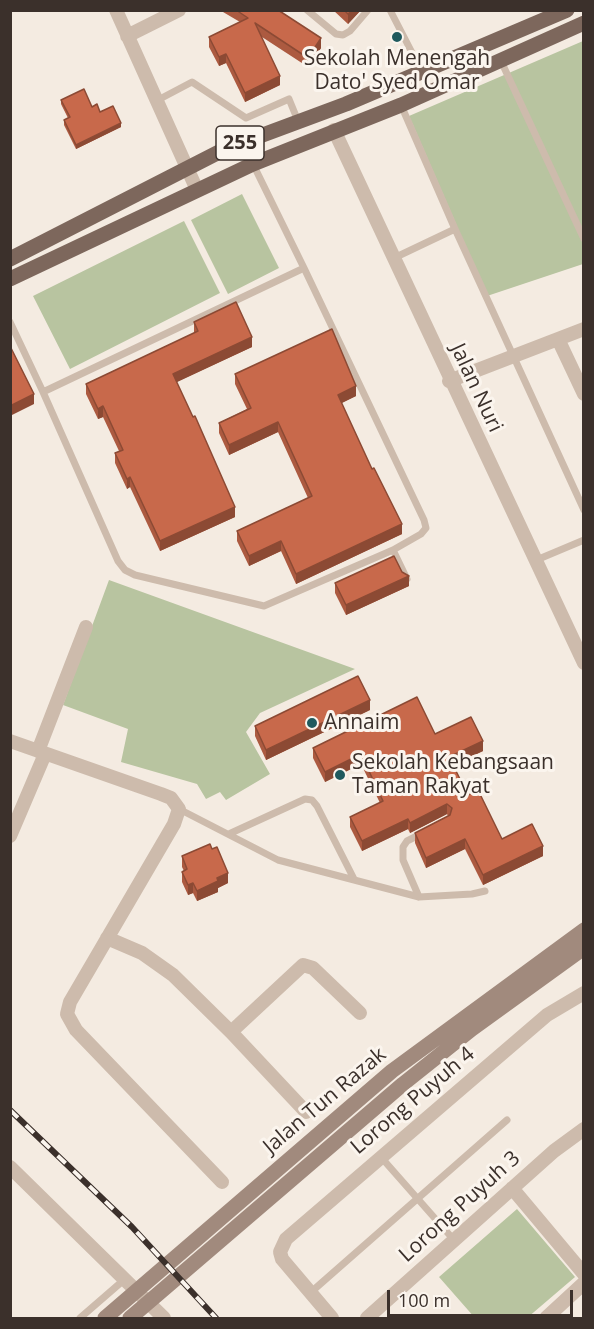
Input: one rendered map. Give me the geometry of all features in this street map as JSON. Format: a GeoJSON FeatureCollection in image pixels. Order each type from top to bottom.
{"type":"FeatureCollection","features":[{"type":"Feature","properties":{"kind":"main road","name":"255"},"geometry":{"type":"LineString","coordinates":[[10,259],[225,149],[422,73],[567,10]]}},
{"type":"Feature","properties":{"kind":"main road","name":"255"},"geometry":{"type":"LineString","coordinates":[[10,279],[253,164],[401,105],[584,23]]}},
{"type":"Feature","properties":{"kind":"main road","name":"Jalan Tun Razak"},"geometry":{"type":"LineString","coordinates":[[105,1318],[392,1071],[584,930]]}},
{"type":"Feature","properties":{"kind":"main road","name":"Jalan Tun Razak"},"geometry":{"type":"LineString","coordinates":[[130,1318],[403,1084],[472,1029],[584,948]]}},
{"type":"Feature","properties":{"kind":"street"},"geometry":{"type":"LineString","coordinates":[[116,10],[197,190]]}},
{"type":"Feature","properties":{"kind":"street"},"geometry":{"type":"LineString","coordinates":[[127,36],[179,10]]}},
{"type":"Feature","properties":{"kind":"street","name":"Jalan Nuri"},"geometry":{"type":"LineString","coordinates":[[334,130],[534,561],[584,663]]}},
{"type":"Feature","properties":{"kind":"street"},"geometry":{"type":"LineString","coordinates":[[450,381],[584,328]]}},
{"type":"Feature","properties":{"kind":"street"},"geometry":{"type":"LineString","coordinates":[[558,339],[584,394]]}},
{"type":"Feature","properties":{"kind":"street"},"geometry":{"type":"LineString","coordinates":[[10,836],[86,627]]}},
{"type":"Feature","properties":{"kind":"street"},"geometry":{"type":"LineString","coordinates":[[10,741],[171,798],[179,809],[174,824],[70,1002],[67,1014],[70,1022],[222,1182]]}},
{"type":"Feature","properties":{"kind":"street"},"geometry":{"type":"LineString","coordinates":[[107,938],[142,953],[163,967],[231,1032],[306,1112]]}},
{"type":"Feature","properties":{"kind":"street"},"geometry":{"type":"LineString","coordinates":[[231,1032],[303,965],[313,968],[360,1012]]}},
{"type":"Feature","properties":{"kind":"street","name":"Lorong Puyuh 4"},"geometry":{"type":"LineString","coordinates":[[310,1293],[286,1265],[280,1251],[286,1239],[380,1156],[547,1016],[584,993]]}},
{"type":"Feature","properties":{"kind":"street","name":"Lorong Puyuh 3"},"geometry":{"type":"LineString","coordinates":[[367,1318],[512,1188],[584,1129]]}},
{"type":"Feature","properties":{"kind":"street"},"geometry":{"type":"LineString","coordinates":[[10,1167],[164,1318]]}},
{"type":"Feature","properties":{"kind":"street"},"geometry":{"type":"LineString","coordinates":[[512,1188],[584,1274]]}},
{"type":"Feature","properties":{"kind":"street"},"geometry":{"type":"LineString","coordinates":[[546,1318],[584,1283]]}},
{"type":"Feature","properties":{"kind":"street"},"geometry":{"type":"LineString","coordinates":[[310,1293],[332,1318]]}},
{"type":"Feature","properties":{"kind":"lane"},"geometry":{"type":"LineString","coordinates":[[307,10],[336,34],[350,31],[368,10]]}},
{"type":"Feature","properties":{"kind":"lane"},"geometry":{"type":"LineString","coordinates":[[390,10],[422,73]]}},
{"type":"Feature","properties":{"kind":"lane"},"geometry":{"type":"LineString","coordinates":[[501,61],[584,239]]}},
{"type":"Feature","properties":{"kind":"lane"},"geometry":{"type":"LineString","coordinates":[[156,101],[192,82],[246,118],[289,99],[298,121]]}},
{"type":"Feature","properties":{"kind":"lane"},"geometry":{"type":"LineString","coordinates":[[401,105],[512,357],[584,510]]}},
{"type":"Feature","properties":{"kind":"lane"},"geometry":{"type":"LineString","coordinates":[[10,322],[118,561],[125,570],[135,575],[264,606],[393,550],[421,534],[426,528],[424,520],[253,164]]}},
{"type":"Feature","properties":{"kind":"lane"},"geometry":{"type":"LineString","coordinates":[[394,258],[455,229]]}},
{"type":"Feature","properties":{"kind":"lane"},"geometry":{"type":"LineString","coordinates":[[43,392],[304,268]]}},
{"type":"Feature","properties":{"kind":"lane"},"geometry":{"type":"LineString","coordinates":[[534,561],[584,540]]}},
{"type":"Feature","properties":{"kind":"lane"},"geometry":{"type":"LineString","coordinates":[[393,550],[407,579]]}},
{"type":"Feature","properties":{"kind":"lane"},"geometry":{"type":"LineString","coordinates":[[231,833],[305,799],[312,800],[354,879]]}},
{"type":"Feature","properties":{"kind":"lane"},"geometry":{"type":"LineString","coordinates":[[179,809],[231,833],[278,860],[419,897],[472,894],[485,891]]}},
{"type":"Feature","properties":{"kind":"lane"},"geometry":{"type":"LineString","coordinates":[[419,897],[403,860],[403,847],[407,841],[427,831]]}},
{"type":"Feature","properties":{"kind":"lane"},"geometry":{"type":"LineString","coordinates":[[310,1293],[507,1120]]}},
{"type":"Feature","properties":{"kind":"lane"},"geometry":{"type":"LineString","coordinates":[[380,1156],[454,1240]]}},
{"type":"Feature","properties":{"kind":"lane"},"geometry":{"type":"LineString","coordinates":[[80,1318],[125,1279]]}},
{"type":"Feature","properties":{"kind":"green space"},"geometry":{"type":"Polygon","coordinates":[[[583,41],[583,264],[487,296],[409,116],[583,41]]]}},
{"type":"Feature","properties":{"kind":"green space"},"geometry":{"type":"Polygon","coordinates":[[[242,194],[279,268],[228,294],[191,220],[242,194]]]}},
{"type":"Feature","properties":{"kind":"green space"},"geometry":{"type":"Polygon","coordinates":[[[184,221],[220,293],[70,369],[33,296],[184,221]]]}},
{"type":"Feature","properties":{"kind":"green space"},"geometry":{"type":"Polygon","coordinates":[[[109,580],[355,669],[260,713],[246,732],[270,774],[226,800],[220,792],[206,799],[197,784],[121,762],[128,729],[63,705],[109,580]]]}},
{"type":"Feature","properties":{"kind":"green space"},"geometry":{"type":"Polygon","coordinates":[[[517,1209],[575,1277],[527,1318],[475,1318],[439,1277],[517,1209]]]}},
{"type":"Feature","properties":{"kind":"building"},"geometry":{"type":"Polygon","coordinates":[[[236,10],[278,10],[321,38],[308,58],[255,23],[280,76],[245,93],[226,54],[219,57],[209,37],[248,18],[236,10]]]}},
{"type":"Feature","properties":{"kind":"building"},"geometry":{"type":"Polygon","coordinates":[[[84,89],[92,107],[97,104],[100,112],[113,106],[121,123],[76,145],[64,120],[70,117],[61,100],[84,89]]]}},
{"type":"Feature","properties":{"kind":"building"},"geometry":{"type":"Polygon","coordinates":[[[236,302],[252,337],[173,374],[193,417],[195,416],[235,507],[160,541],[130,477],[127,479],[115,453],[123,450],[103,406],[98,409],[86,384],[198,331],[194,322],[236,302]]]}},
{"type":"Feature","properties":{"kind":"building"},"geometry":{"type":"Polygon","coordinates":[[[332,329],[356,386],[338,395],[372,469],[374,468],[402,524],[296,574],[281,541],[249,556],[237,531],[312,496],[278,422],[229,445],[219,423],[251,408],[235,374],[332,329]]]}},
{"type":"Feature","properties":{"kind":"building"},"geometry":{"type":"Polygon","coordinates":[[[10,346],[34,394],[10,406],[10,346]]]}},
{"type":"Feature","properties":{"kind":"building"},"geometry":{"type":"Polygon","coordinates":[[[394,556],[402,572],[409,576],[346,605],[335,583],[394,556]]]}},
{"type":"Feature","properties":{"kind":"building","name":"Annaim"},"geometry":{"type":"Polygon","coordinates":[[[358,676],[370,700],[266,750],[255,726],[358,676]]]}},
{"type":"Feature","properties":{"kind":"building"},"geometry":{"type":"Polygon","coordinates":[[[417,697],[435,734],[471,717],[483,741],[449,757],[468,795],[478,790],[502,839],[532,824],[543,846],[483,875],[465,839],[426,858],[415,833],[450,815],[452,808],[447,804],[410,823],[408,819],[362,841],[350,817],[383,801],[361,754],[325,772],[313,748],[417,697]]]}},
{"type":"Feature","properties":{"kind":"building"},"geometry":{"type":"Polygon","coordinates":[[[210,844],[212,849],[217,847],[228,873],[217,878],[218,881],[197,891],[193,883],[188,885],[182,872],[187,869],[182,856],[210,844]]]}},
{"type":"Feature","properties":{"kind":"railway"},"geometry":{"type":"LineString","coordinates":[[10,1110],[132,1227],[216,1318]]}},
{"type":"Feature","properties":{"kind":"place","name":"Sekolah Menengah Dato' Syed Omar"},"geometry":{"type":"Point","coordinates":[397,37]}},
{"type":"Feature","properties":{"kind":"place","name":"Annaim"},"geometry":{"type":"Point","coordinates":[312,723]}},
{"type":"Feature","properties":{"kind":"place","name":"Sekolah Kebangsaan Taman Rakyat"},"geometry":{"type":"Point","coordinates":[340,775]}}]}
